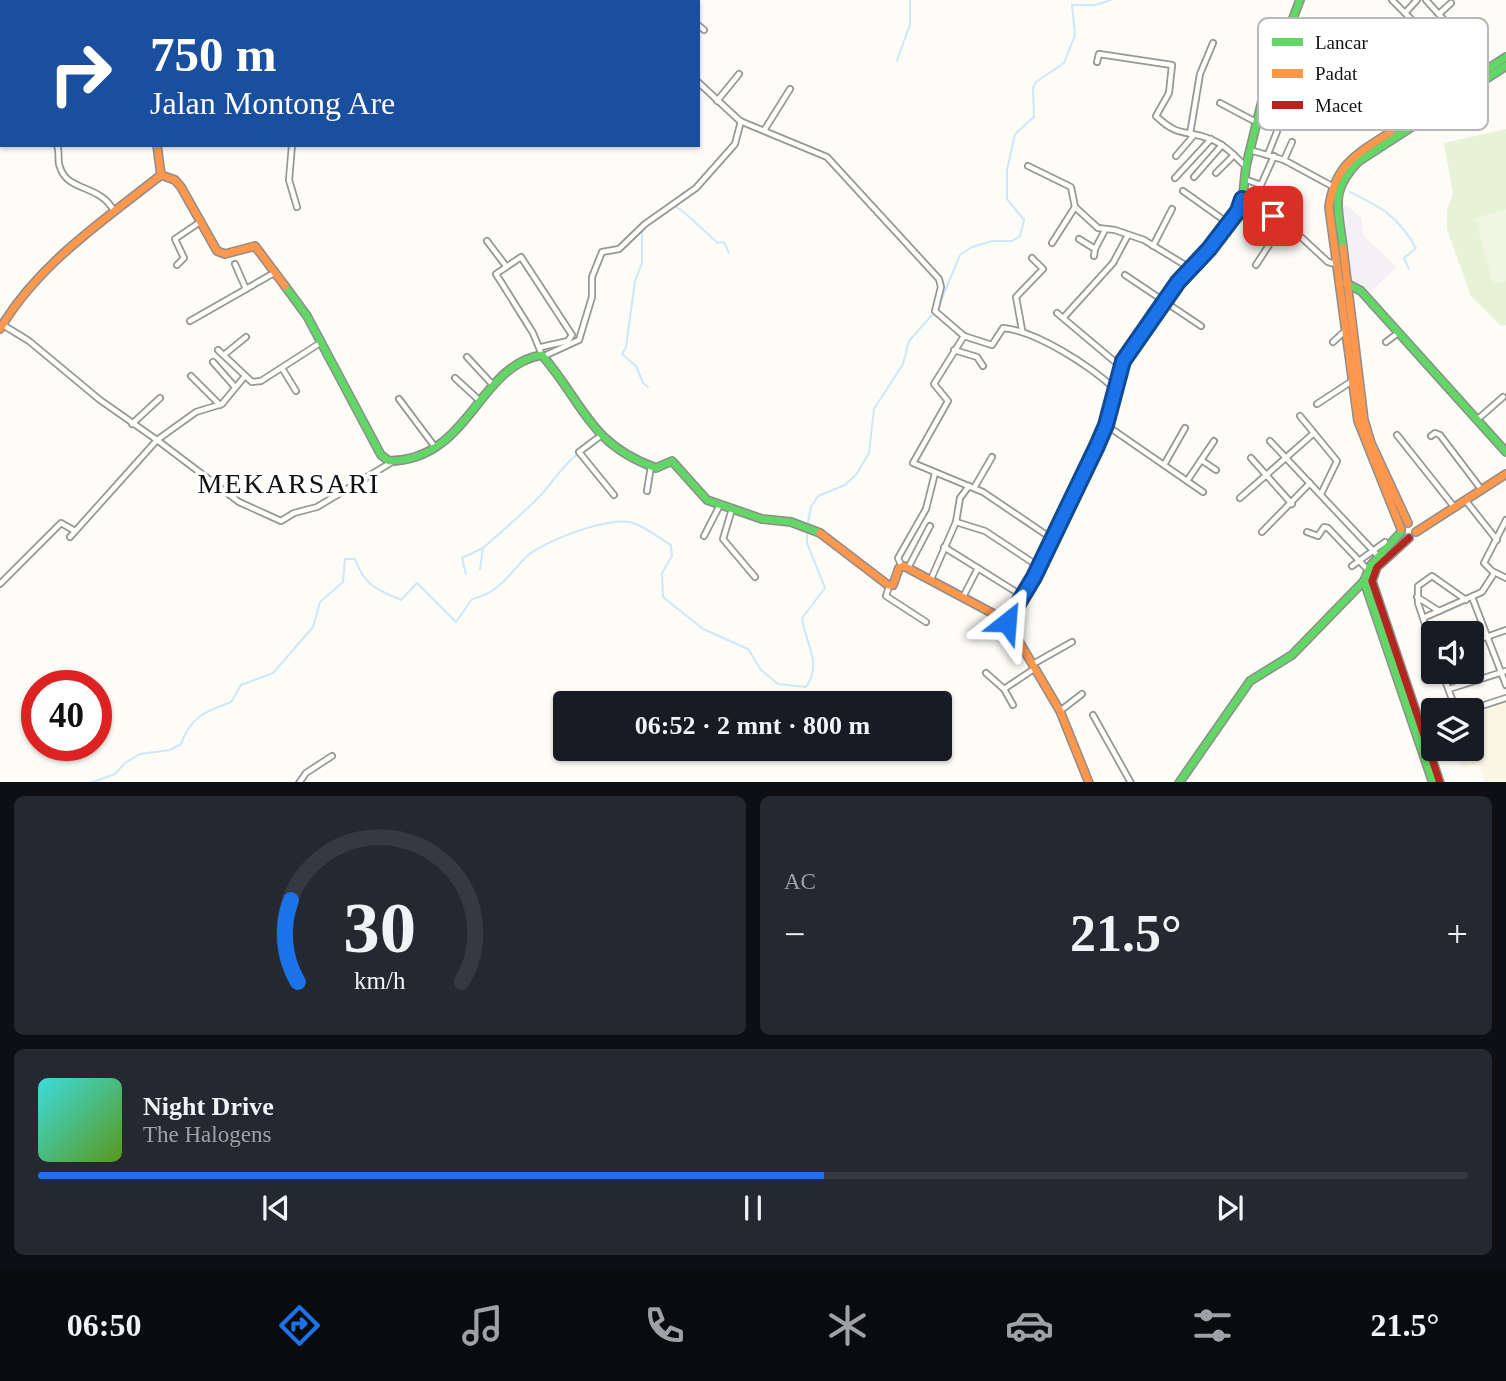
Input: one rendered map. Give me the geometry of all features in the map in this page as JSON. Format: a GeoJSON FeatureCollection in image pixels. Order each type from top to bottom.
{"type":"FeatureCollection","features":[{"type":"Feature","properties":{"kind":"street"},"geometry":{"type":"LineString","coordinates":[[1294,18],[1300,0]]}},
{"type":"Feature","properties":{"kind":"street"},"geometry":{"type":"LineString","coordinates":[[1392,0],[1410,18]]}},
{"type":"Feature","properties":{"kind":"street"},"geometry":{"type":"LineString","coordinates":[[1405,13],[1417,0]]}},
{"type":"Feature","properties":{"kind":"street"},"geometry":{"type":"LineString","coordinates":[[1426,0],[1444,18]]}},
{"type":"Feature","properties":{"kind":"street"},"geometry":{"type":"LineString","coordinates":[[1440,13],[1451,3]]}},
{"type":"Feature","properties":{"kind":"street"},"geometry":{"type":"LineString","coordinates":[[700,27],[704,30]]}},
{"type":"Feature","properties":{"kind":"street"},"geometry":{"type":"LineString","coordinates":[[1177,156],[1193,134],[1200,74],[1213,43]]}},
{"type":"Feature","properties":{"kind":"street"},"geometry":{"type":"LineString","coordinates":[[1097,62],[1099,54],[1172,65],[1169,93],[1156,115],[1175,133],[1193,134],[1222,145],[1246,166]]}},
{"type":"Feature","properties":{"kind":"street"},"geometry":{"type":"LineString","coordinates":[[1490,72],[1506,57]]}},
{"type":"Feature","properties":{"kind":"street"},"geometry":{"type":"LineString","coordinates":[[1490,72],[1506,65]]}},
{"type":"Feature","properties":{"kind":"street"},"geometry":{"type":"LineString","coordinates":[[717,101],[739,74]]}},
{"type":"Feature","properties":{"kind":"street"},"geometry":{"type":"LineString","coordinates":[[700,84],[741,121],[825,156],[836,166],[940,281],[937,313],[964,336],[992,345],[1003,328],[1022,330],[1089,367],[1115,389]]}},
{"type":"Feature","properties":{"kind":"street"},"geometry":{"type":"LineString","coordinates":[[765,129],[790,89]]}},
{"type":"Feature","properties":{"kind":"street"},"geometry":{"type":"LineString","coordinates":[[1220,103],[1256,122]]}},
{"type":"Feature","properties":{"kind":"street"},"geometry":{"type":"LineString","coordinates":[[1007,621],[1038,566],[1106,425],[1120,366],[1166,300],[1228,224],[1242,199],[1246,166],[1258,115]]}},
{"type":"Feature","properties":{"kind":"street"},"geometry":{"type":"LineString","coordinates":[[161,175],[74,244],[17,300],[1,327],[29,341],[132,424],[239,502],[281,521],[294,513],[317,507],[393,461],[435,447],[458,430],[493,385],[526,359],[579,340],[592,296],[592,277],[602,251],[619,249],[650,220],[696,188],[735,144],[741,121]]}},
{"type":"Feature","properties":{"kind":"street"},"geometry":{"type":"LineString","coordinates":[[1268,154],[1278,130]]}},
{"type":"Feature","properties":{"kind":"street"},"geometry":{"type":"LineString","coordinates":[[1394,130],[1345,164],[1332,186],[1329,207],[1336,264],[1343,278],[1345,331],[1368,433],[1408,523],[1414,526],[1416,532]]}},
{"type":"Feature","properties":{"kind":"street"},"geometry":{"type":"LineString","coordinates":[[1403,130],[1359,161],[1340,181],[1336,206],[1363,438],[1401,531],[1409,538]]}},
{"type":"Feature","properties":{"kind":"street"},"geometry":{"type":"LineString","coordinates":[[1175,178],[1210,139]]}},
{"type":"Feature","properties":{"kind":"street"},"geometry":{"type":"LineString","coordinates":[[1284,160],[1292,142]]}},
{"type":"Feature","properties":{"kind":"street"},"geometry":{"type":"LineString","coordinates":[[1194,177],[1222,145]]}},
{"type":"Feature","properties":{"kind":"street"},"geometry":{"type":"LineString","coordinates":[[57,147],[61,170],[75,184],[105,196],[114,211]]}},
{"type":"Feature","properties":{"kind":"street"},"geometry":{"type":"LineString","coordinates":[[157,147],[161,175]]}},
{"type":"Feature","properties":{"kind":"street"},"geometry":{"type":"LineString","coordinates":[[292,147],[289,180],[297,207]]}},
{"type":"Feature","properties":{"kind":"street"},"geometry":{"type":"LineString","coordinates":[[1250,150],[1284,160],[1332,186]]}},
{"type":"Feature","properties":{"kind":"street"},"geometry":{"type":"LineString","coordinates":[[1216,173],[1234,155]]}},
{"type":"Feature","properties":{"kind":"street"},"geometry":{"type":"LineString","coordinates":[[1244,179],[1260,186],[1274,156]]}},
{"type":"Feature","properties":{"kind":"street"},"geometry":{"type":"LineString","coordinates":[[1028,166],[1071,187],[1075,207],[1097,227],[1128,235],[1153,246],[1191,269]]}},
{"type":"Feature","properties":{"kind":"street"},"geometry":{"type":"LineString","coordinates":[[161,175],[178,183],[218,253],[225,254],[253,245],[302,307],[381,455],[393,461]]}},
{"type":"Feature","properties":{"kind":"street"},"geometry":{"type":"LineString","coordinates":[[1183,191],[1228,224]]}},
{"type":"Feature","properties":{"kind":"street"},"geometry":{"type":"LineString","coordinates":[[1242,199],[1284,222],[1328,262],[1336,264]]}},
{"type":"Feature","properties":{"kind":"street"},"geometry":{"type":"LineString","coordinates":[[1052,243],[1075,207]]}},
{"type":"Feature","properties":{"kind":"street"},"geometry":{"type":"LineString","coordinates":[[1153,246],[1172,209]]}},
{"type":"Feature","properties":{"kind":"street"},"geometry":{"type":"LineString","coordinates":[[177,265],[184,258],[175,239],[200,222]]}},
{"type":"Feature","properties":{"kind":"street"},"geometry":{"type":"LineString","coordinates":[[1256,265],[1284,222]]}},
{"type":"Feature","properties":{"kind":"street"},"geometry":{"type":"LineString","coordinates":[[1094,256],[1095,248],[1106,230]]}},
{"type":"Feature","properties":{"kind":"street"},"geometry":{"type":"LineString","coordinates":[[1064,317],[1113,264],[1128,235]]}},
{"type":"Feature","properties":{"kind":"street"},"geometry":{"type":"LineString","coordinates":[[1079,239],[1095,248]]}},
{"type":"Feature","properties":{"kind":"street"},"geometry":{"type":"LineString","coordinates":[[487,241],[506,266]]}},
{"type":"Feature","properties":{"kind":"street"},"geometry":{"type":"LineString","coordinates":[[542,353],[568,341],[572,335],[522,257],[496,275],[542,353],[599,437],[616,452],[650,466],[656,468],[667,461],[674,462],[696,491],[720,504],[762,519],[815,529],[889,586]]}},
{"type":"Feature","properties":{"kind":"street"},"geometry":{"type":"LineString","coordinates":[[1022,330],[1016,297],[1043,269],[1032,257]]}},
{"type":"Feature","properties":{"kind":"street"},"geometry":{"type":"LineString","coordinates":[[235,264],[246,289]]}},
{"type":"Feature","properties":{"kind":"street"},"geometry":{"type":"LineString","coordinates":[[190,320],[275,273]]}},
{"type":"Feature","properties":{"kind":"street"},"geometry":{"type":"LineString","coordinates":[[1125,275],[1201,326]]}},
{"type":"Feature","properties":{"kind":"street"},"geometry":{"type":"LineString","coordinates":[[1343,278],[1359,289],[1506,452]]}},
{"type":"Feature","properties":{"kind":"street"},"geometry":{"type":"LineString","coordinates":[[1057,313],[1120,366]]}},
{"type":"Feature","properties":{"kind":"street"},"geometry":{"type":"LineString","coordinates":[[1333,342],[1345,331]]}},
{"type":"Feature","properties":{"kind":"street"},"geometry":{"type":"LineString","coordinates":[[1386,342],[1399,332]]}},
{"type":"Feature","properties":{"kind":"street"},"geometry":{"type":"LineString","coordinates":[[964,336],[934,384],[948,401],[913,461],[971,487],[1051,538]]}},
{"type":"Feature","properties":{"kind":"street"},"geometry":{"type":"LineString","coordinates":[[225,354],[246,337]]}},
{"type":"Feature","properties":{"kind":"street"},"geometry":{"type":"LineString","coordinates":[[218,350],[252,382],[261,381],[320,343]]}},
{"type":"Feature","properties":{"kind":"street"},"geometry":{"type":"LineString","coordinates":[[954,350],[977,357],[983,366]]}},
{"type":"Feature","properties":{"kind":"street"},"geometry":{"type":"LineString","coordinates":[[467,357],[493,385]]}},
{"type":"Feature","properties":{"kind":"street"},"geometry":{"type":"LineString","coordinates":[[213,362],[235,387]]}},
{"type":"Feature","properties":{"kind":"street"},"geometry":{"type":"LineString","coordinates":[[282,368],[296,390]]}},
{"type":"Feature","properties":{"kind":"street"},"geometry":{"type":"LineString","coordinates":[[191,376],[219,405]]}},
{"type":"Feature","properties":{"kind":"street"},"geometry":{"type":"LineString","coordinates":[[70,537],[157,440],[196,412],[219,405],[245,376]]}},
{"type":"Feature","properties":{"kind":"street"},"geometry":{"type":"LineString","coordinates":[[455,378],[480,401]]}},
{"type":"Feature","properties":{"kind":"street"},"geometry":{"type":"LineString","coordinates":[[1317,404],[1356,378]]}},
{"type":"Feature","properties":{"kind":"street"},"geometry":{"type":"LineString","coordinates":[[1478,419],[1503,397]]}},
{"type":"Feature","properties":{"kind":"street"},"geometry":{"type":"LineString","coordinates":[[132,424],[160,398]]}},
{"type":"Feature","properties":{"kind":"street"},"geometry":{"type":"LineString","coordinates":[[399,399],[435,447]]}},
{"type":"Feature","properties":{"kind":"street"},"geometry":{"type":"LineString","coordinates":[[1300,416],[1337,463],[1321,494]]}},
{"type":"Feature","properties":{"kind":"street"},"geometry":{"type":"LineString","coordinates":[[1106,425],[1203,492]]}},
{"type":"Feature","properties":{"kind":"street"},"geometry":{"type":"LineString","coordinates":[[1164,465],[1185,428]]}},
{"type":"Feature","properties":{"kind":"street"},"geometry":{"type":"LineString","coordinates":[[1240,498],[1314,433]]}},
{"type":"Feature","properties":{"kind":"street"},"geometry":{"type":"LineString","coordinates":[[1431,436],[1435,433],[1440,435],[1481,489]]}},
{"type":"Feature","properties":{"kind":"street"},"geometry":{"type":"LineString","coordinates":[[1398,435],[1455,509]]}},
{"type":"Feature","properties":{"kind":"street"},"geometry":{"type":"LineString","coordinates":[[599,437],[580,453],[614,495]]}},
{"type":"Feature","properties":{"kind":"street"},"geometry":{"type":"LineString","coordinates":[[1187,481],[1214,441]]}},
{"type":"Feature","properties":{"kind":"street"},"geometry":{"type":"LineString","coordinates":[[1270,441],[1374,551]]}},
{"type":"Feature","properties":{"kind":"street"},"geometry":{"type":"LineString","coordinates":[[930,580],[956,523],[960,498],[992,457]]}},
{"type":"Feature","properties":{"kind":"street"},"geometry":{"type":"LineString","coordinates":[[1251,458],[1292,504]]}},
{"type":"Feature","properties":{"kind":"street"},"geometry":{"type":"LineString","coordinates":[[1201,460],[1216,470]]}},
{"type":"Feature","properties":{"kind":"street"},"geometry":{"type":"LineString","coordinates":[[648,491],[650,466]]}},
{"type":"Feature","properties":{"kind":"street"},"geometry":{"type":"LineString","coordinates":[[935,473],[927,506],[898,558],[904,567],[1007,621],[1060,711],[1089,782]]}},
{"type":"Feature","properties":{"kind":"street"},"geometry":{"type":"LineString","coordinates":[[1378,616],[1373,574],[1380,564],[1416,532],[1506,474]]}},
{"type":"Feature","properties":{"kind":"street"},"geometry":{"type":"LineString","coordinates":[[1262,532],[1310,483]]}},
{"type":"Feature","properties":{"kind":"street"},"geometry":{"type":"LineString","coordinates":[[1466,501],[1497,540]]}},
{"type":"Feature","properties":{"kind":"street"},"geometry":{"type":"LineString","coordinates":[[704,536],[720,504]]}},
{"type":"Feature","properties":{"kind":"street"},"geometry":{"type":"LineString","coordinates":[[732,509],[723,539],[755,577]]}},
{"type":"Feature","properties":{"kind":"street"},"geometry":{"type":"LineString","coordinates":[[1506,520],[1484,564],[1506,579]]}},
{"type":"Feature","properties":{"kind":"street"},"geometry":{"type":"LineString","coordinates":[[0,584],[61,523],[65,522],[75,531]]}},
{"type":"Feature","properties":{"kind":"street"},"geometry":{"type":"LineString","coordinates":[[956,523],[985,531],[1038,566]]}},
{"type":"Feature","properties":{"kind":"street"},"geometry":{"type":"LineString","coordinates":[[1352,566],[1357,559],[1374,551],[1408,523]]}},
{"type":"Feature","properties":{"kind":"street"},"geometry":{"type":"LineString","coordinates":[[926,622],[886,596],[889,586],[894,583],[930,526]]}},
{"type":"Feature","properties":{"kind":"street"},"geometry":{"type":"LineString","coordinates":[[1307,532],[1318,536],[1324,527],[1328,528],[1367,569]]}},
{"type":"Feature","properties":{"kind":"street"},"geometry":{"type":"LineString","coordinates":[[1179,782],[1250,681],[1292,655],[1364,581],[1374,551],[1385,542]]}},
{"type":"Feature","properties":{"kind":"street"},"geometry":{"type":"LineString","coordinates":[[944,547],[1021,595]]}},
{"type":"Feature","properties":{"kind":"street"},"geometry":{"type":"LineString","coordinates":[[963,597],[978,568]]}},
{"type":"Feature","properties":{"kind":"street"},"geometry":{"type":"LineString","coordinates":[[1423,618],[1486,589],[1493,575]]}},
{"type":"Feature","properties":{"kind":"street"},"geometry":{"type":"LineString","coordinates":[[1424,621],[1416,596],[1418,586],[1432,576],[1466,600]]}},
{"type":"Feature","properties":{"kind":"street"},"geometry":{"type":"LineString","coordinates":[[1364,581],[1434,781]]}},
{"type":"Feature","properties":{"kind":"street"},"geometry":{"type":"LineString","coordinates":[[1416,596],[1440,611]]}},
{"type":"Feature","properties":{"kind":"street"},"geometry":{"type":"LineString","coordinates":[[1472,597],[1504,672],[1506,685]]}},
{"type":"Feature","properties":{"kind":"street"},"geometry":{"type":"LineString","coordinates":[[1484,638],[1506,629]]}},
{"type":"Feature","properties":{"kind":"street"},"geometry":{"type":"LineString","coordinates":[[1004,689],[1072,642]]}},
{"type":"Feature","properties":{"kind":"street"},"geometry":{"type":"LineString","coordinates":[[1397,671],[1421,731]]}},
{"type":"Feature","properties":{"kind":"street"},"geometry":{"type":"LineString","coordinates":[[1449,689],[1504,672]]}},
{"type":"Feature","properties":{"kind":"street"},"geometry":{"type":"LineString","coordinates":[[986,673],[1004,689],[1013,705]]}},
{"type":"Feature","properties":{"kind":"street"},"geometry":{"type":"LineString","coordinates":[[1447,684],[1452,698]]}},
{"type":"Feature","properties":{"kind":"street"},"geometry":{"type":"LineString","coordinates":[[1060,711],[1082,694]]}},
{"type":"Feature","properties":{"kind":"street"},"geometry":{"type":"LineString","coordinates":[[1484,705],[1506,698]]}},
{"type":"Feature","properties":{"kind":"street"},"geometry":{"type":"LineString","coordinates":[[1093,715],[1131,782]]}},
{"type":"Feature","properties":{"kind":"street"},"geometry":{"type":"LineString","coordinates":[[299,782],[306,773],[332,756]]}},
{"type":"Feature","properties":{"kind":"street"},"geometry":{"type":"LineString","coordinates":[[1429,761],[1434,781]]}},
{"type":"Feature","properties":{"kind":"shaded area"},"geometry":{"type":"Polygon","coordinates":[[[1346,205],[1361,218],[1364,236],[1397,267],[1367,295],[1349,281],[1342,210],[1346,205]]]}},
{"type":"Feature","properties":{"kind":"shaded area"},"geometry":{"type":"Polygon","coordinates":[[[1506,701],[1506,782],[1485,782],[1478,763],[1462,768],[1459,761],[1484,761],[1484,710],[1506,701]]]}},
{"type":"Feature","properties":{"kind":"green space"},"geometry":{"type":"Polygon","coordinates":[[[1506,129],[1506,325],[1501,326],[1471,296],[1447,229],[1447,210],[1453,194],[1444,143],[1506,129]]]}},
{"type":"Feature","properties":{"kind":"green space"},"geometry":{"type":"Polygon","coordinates":[[[1506,209],[1506,281],[1493,284],[1475,218],[1506,209]]]}},
{"type":"Feature","properties":{"kind":"waterway"},"geometry":{"type":"LineString","coordinates":[[897,61],[910,24],[910,0]]}},
{"type":"Feature","properties":{"kind":"waterway"},"geometry":{"type":"LineString","coordinates":[[808,522],[811,507],[818,496],[845,485],[856,475],[869,453],[874,409],[903,364],[909,341],[938,308],[960,255],[972,247],[992,241],[1012,241],[1020,236],[1024,220],[1007,199],[1007,170],[1015,134],[1034,117],[1033,88],[1036,82],[1064,63],[1075,35],[1072,5],[1095,5],[1111,0]]}},
{"type":"Feature","properties":{"kind":"waterway"},"geometry":{"type":"LineString","coordinates":[[676,199],[684,192]]}},
{"type":"Feature","properties":{"kind":"waterway"},"geometry":{"type":"LineString","coordinates":[[1350,192],[1380,208],[1402,228],[1416,248],[1404,258],[1409,269]]}},
{"type":"Feature","properties":{"kind":"waterway"},"geometry":{"type":"LineString","coordinates":[[659,211],[672,202]]}},
{"type":"Feature","properties":{"kind":"waterway"},"geometry":{"type":"LineString","coordinates":[[675,206],[718,243],[724,242],[729,253]]}},
{"type":"Feature","properties":{"kind":"waterway"},"geometry":{"type":"LineString","coordinates":[[648,387],[643,383],[636,366],[622,354],[626,347],[635,281],[642,263],[642,224],[655,214]]}},
{"type":"Feature","properties":{"kind":"waterway"},"geometry":{"type":"LineString","coordinates":[[480,569],[483,548],[538,498],[567,463],[579,453]]}},
{"type":"Feature","properties":{"kind":"waterway"},"geometry":{"type":"LineString","coordinates":[[93,782],[115,774],[125,763],[140,754],[170,750],[181,744],[189,727],[200,716],[231,702],[241,685],[273,673],[313,627],[320,602],[343,582],[345,559],[355,559],[372,586],[401,600],[417,583],[456,622],[472,599],[495,589],[531,553],[575,532],[608,523],[633,523],[671,545],[672,556],[662,573],[663,597],[703,629],[748,649],[761,670],[778,684],[806,687],[811,678],[813,661],[802,618],[825,588],[807,543],[807,531]]}},
{"type":"Feature","properties":{"kind":"waterway"},"geometry":{"type":"LineString","coordinates":[[466,574],[462,558],[483,548]]}},
{"type":"Feature","properties":{"kind":"traffic: fast"},"geometry":{"type":"LineString","coordinates":[[1293,18],[1300,0]]}},
{"type":"Feature","properties":{"kind":"traffic: fast"},"geometry":{"type":"LineString","coordinates":[[1488,69],[1506,57]]}},
{"type":"Feature","properties":{"kind":"traffic: fast"},"geometry":{"type":"LineString","coordinates":[[1488,78],[1506,66]]}},
{"type":"Feature","properties":{"kind":"traffic: fast"},"geometry":{"type":"LineString","coordinates":[[1073,496],[1106,425],[1123,361],[1178,282],[1209,249],[1242,205],[1246,166],[1258,117]]}},
{"type":"Feature","properties":{"kind":"traffic: fast"},"geometry":{"type":"LineString","coordinates":[[1343,248],[1338,212],[1339,192],[1343,182],[1359,161],[1407,130]]}},
{"type":"Feature","properties":{"kind":"traffic: fast"},"geometry":{"type":"LineString","coordinates":[[1346,283],[1361,291],[1506,452]]}},
{"type":"Feature","properties":{"kind":"traffic: fast"},"geometry":{"type":"LineString","coordinates":[[285,286],[307,316],[381,455],[389,461],[416,457],[438,446],[456,430],[502,376],[520,362],[542,355],[590,421],[616,447],[656,468],[672,461],[707,500],[762,519],[791,522],[820,533]]}},
{"type":"Feature","properties":{"kind":"traffic: fast"},"geometry":{"type":"LineString","coordinates":[[1401,532],[1370,566],[1364,581],[1433,782]]}},
{"type":"Feature","properties":{"kind":"traffic: fast"},"geometry":{"type":"LineString","coordinates":[[1180,782],[1250,681],[1292,655],[1364,581]]}},
{"type":"Feature","properties":{"kind":"traffic: slow"},"geometry":{"type":"LineString","coordinates":[[1391,132],[1358,154],[1342,170],[1336,180],[1329,207],[1358,421],[1401,529]]}},
{"type":"Feature","properties":{"kind":"traffic: slow"},"geometry":{"type":"LineString","coordinates":[[157,147],[161,175],[175,180],[181,187],[217,251],[225,254],[255,246],[285,286]]}},
{"type":"Feature","properties":{"kind":"traffic: slow"},"geometry":{"type":"LineString","coordinates":[[0,329],[15,306],[52,264],[161,175]]}},
{"type":"Feature","properties":{"kind":"traffic: slow"},"geometry":{"type":"LineString","coordinates":[[1343,248],[1364,420],[1371,443],[1408,523]]}},
{"type":"Feature","properties":{"kind":"traffic: slow"},"geometry":{"type":"LineString","coordinates":[[1416,532],[1506,474]]}},
{"type":"Feature","properties":{"kind":"traffic: slow"},"geometry":{"type":"LineString","coordinates":[[1073,496],[1034,577],[1007,621],[1060,711],[1089,782]]}},
{"type":"Feature","properties":{"kind":"traffic: slow"},"geometry":{"type":"LineString","coordinates":[[820,533],[888,585],[893,585],[899,568],[904,566],[1007,621]]}},
{"type":"Feature","properties":{"kind":"traffic: jam"},"geometry":{"type":"LineString","coordinates":[[1409,538],[1377,567],[1372,581],[1440,782]]}},
{"type":"Feature","properties":{"kind":"district","name":"MEKARSARI"},"geometry":{"type":"Point","coordinates":[289,483]}},
{"type":"Feature","properties":{"kind":"route"},"geometry":{"type":"LineString","coordinates":[[1007,622],[1017,600],[1034,577],[1088,466],[1106,425],[1120,366],[1129,351],[1152,322],[1172,289],[1209,249],[1238,211],[1242,199],[1273,216]]}}]}
